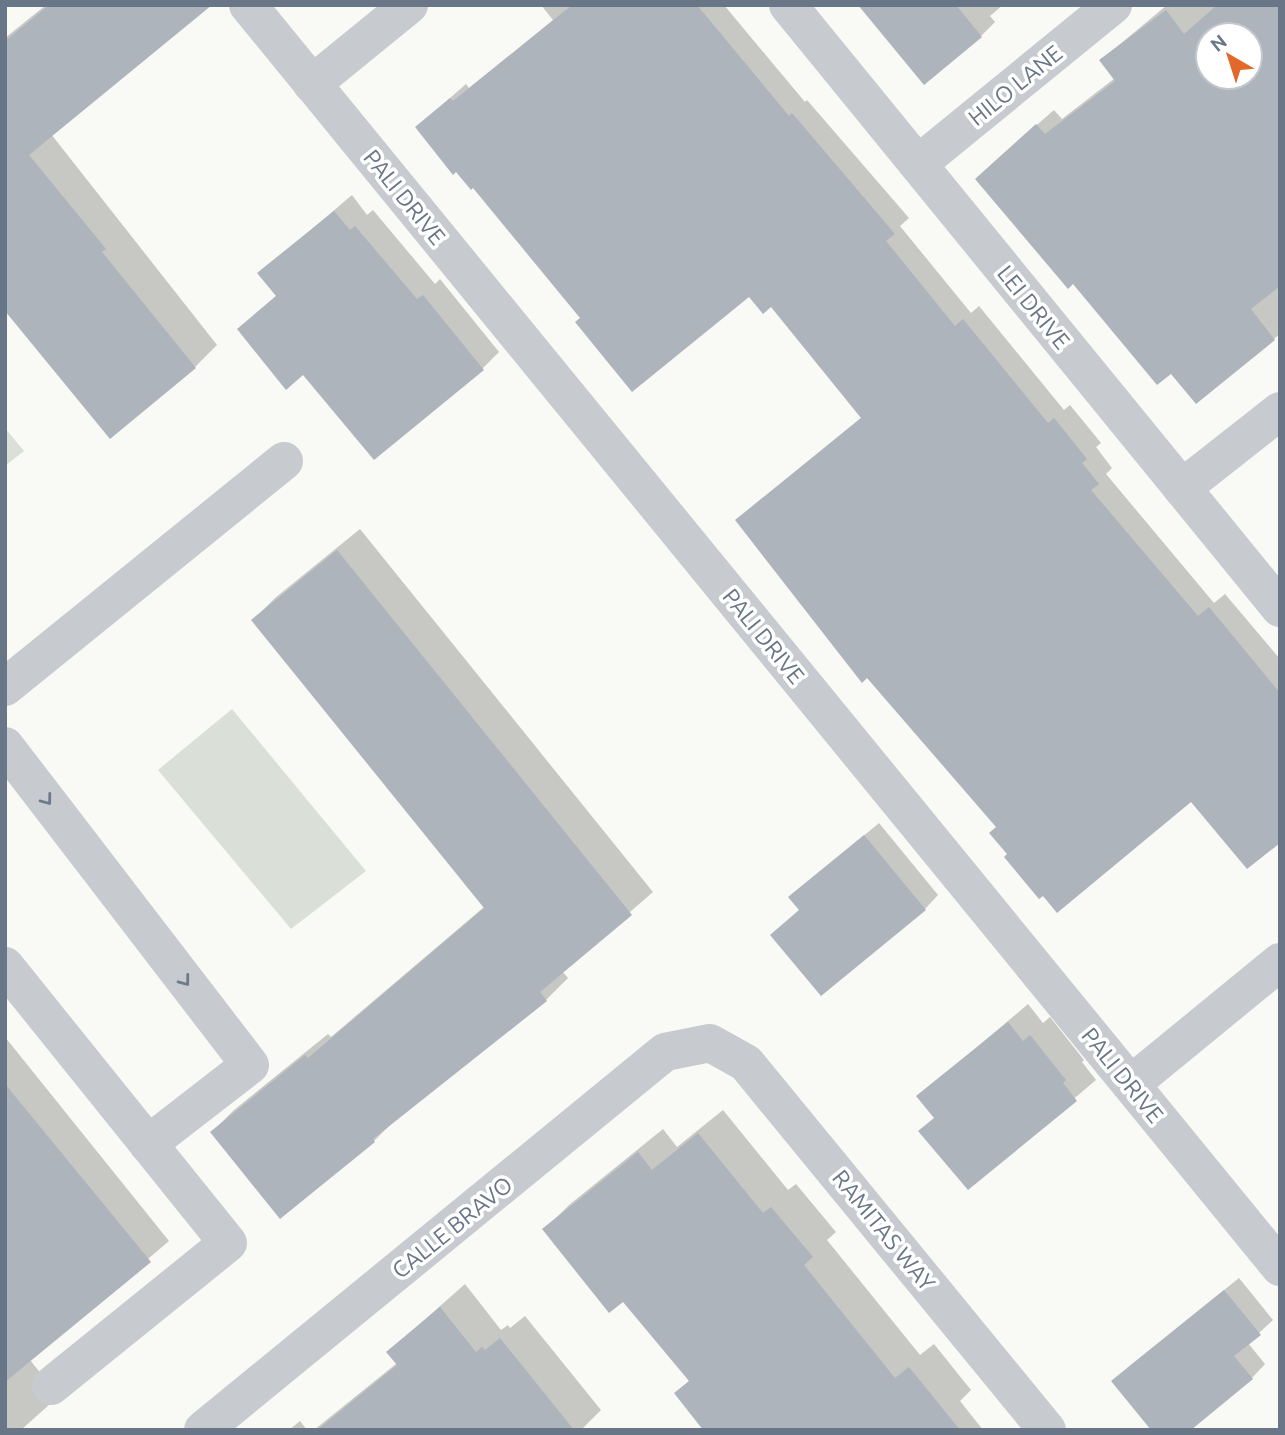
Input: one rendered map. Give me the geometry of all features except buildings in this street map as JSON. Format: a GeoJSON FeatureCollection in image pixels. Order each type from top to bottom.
{"type":"FeatureCollection","features":[{"type":"Feature","properties":{"kind":"street","name":"PALI DRIVE"},"geometry":{"type":"LineString","coordinates":[[248,5],[1280,1267]]}},
{"type":"Feature","properties":{"kind":"street"},"geometry":{"type":"LineString","coordinates":[[312,84],[409,5]]}},
{"type":"Feature","properties":{"kind":"street","name":"LEI DRIVE"},"geometry":{"type":"LineString","coordinates":[[788,5],[1280,608]]}},
{"type":"Feature","properties":{"kind":"street","name":"HILO LANE"},"geometry":{"type":"LineString","coordinates":[[918,164],[1113,5]]}},
{"type":"Feature","properties":{"kind":"street"},"geometry":{"type":"LineString","coordinates":[[1182,488],[1280,411]]}},
{"type":"Feature","properties":{"kind":"street"},"geometry":{"type":"LineString","coordinates":[[5,687],[284,461]]}},
{"type":"Feature","properties":{"kind":"street"},"geometry":{"type":"LineString","coordinates":[[5,746],[250,1065],[148,1144]]}},
{"type":"Feature","properties":{"kind":"street"},"geometry":{"type":"LineString","coordinates":[[1130,1084],[1280,962]]}},
{"type":"Feature","properties":{"kind":"street"},"geometry":{"type":"LineString","coordinates":[[5,966],[228,1243],[51,1386]]}},
{"type":"Feature","properties":{"kind":"street","name":"CALLE BRAVO"},"geometry":{"type":"LineString","coordinates":[[203,1430],[665,1052],[710,1043]]}},
{"type":"Feature","properties":{"kind":"street","name":"RAMITAS WAY"},"geometry":{"type":"LineString","coordinates":[[710,1043],[746,1063],[1047,1430]]}},
{"type":"Feature","properties":{"kind":"shaded area"},"geometry":{"type":"Polygon","coordinates":[[[5,428],[24,451],[5,466],[5,428]]]}},
{"type":"Feature","properties":{"kind":"shaded area"},"geometry":{"type":"Polygon","coordinates":[[[232,709],[366,871],[291,929],[158,770],[232,709]]]}}]}
